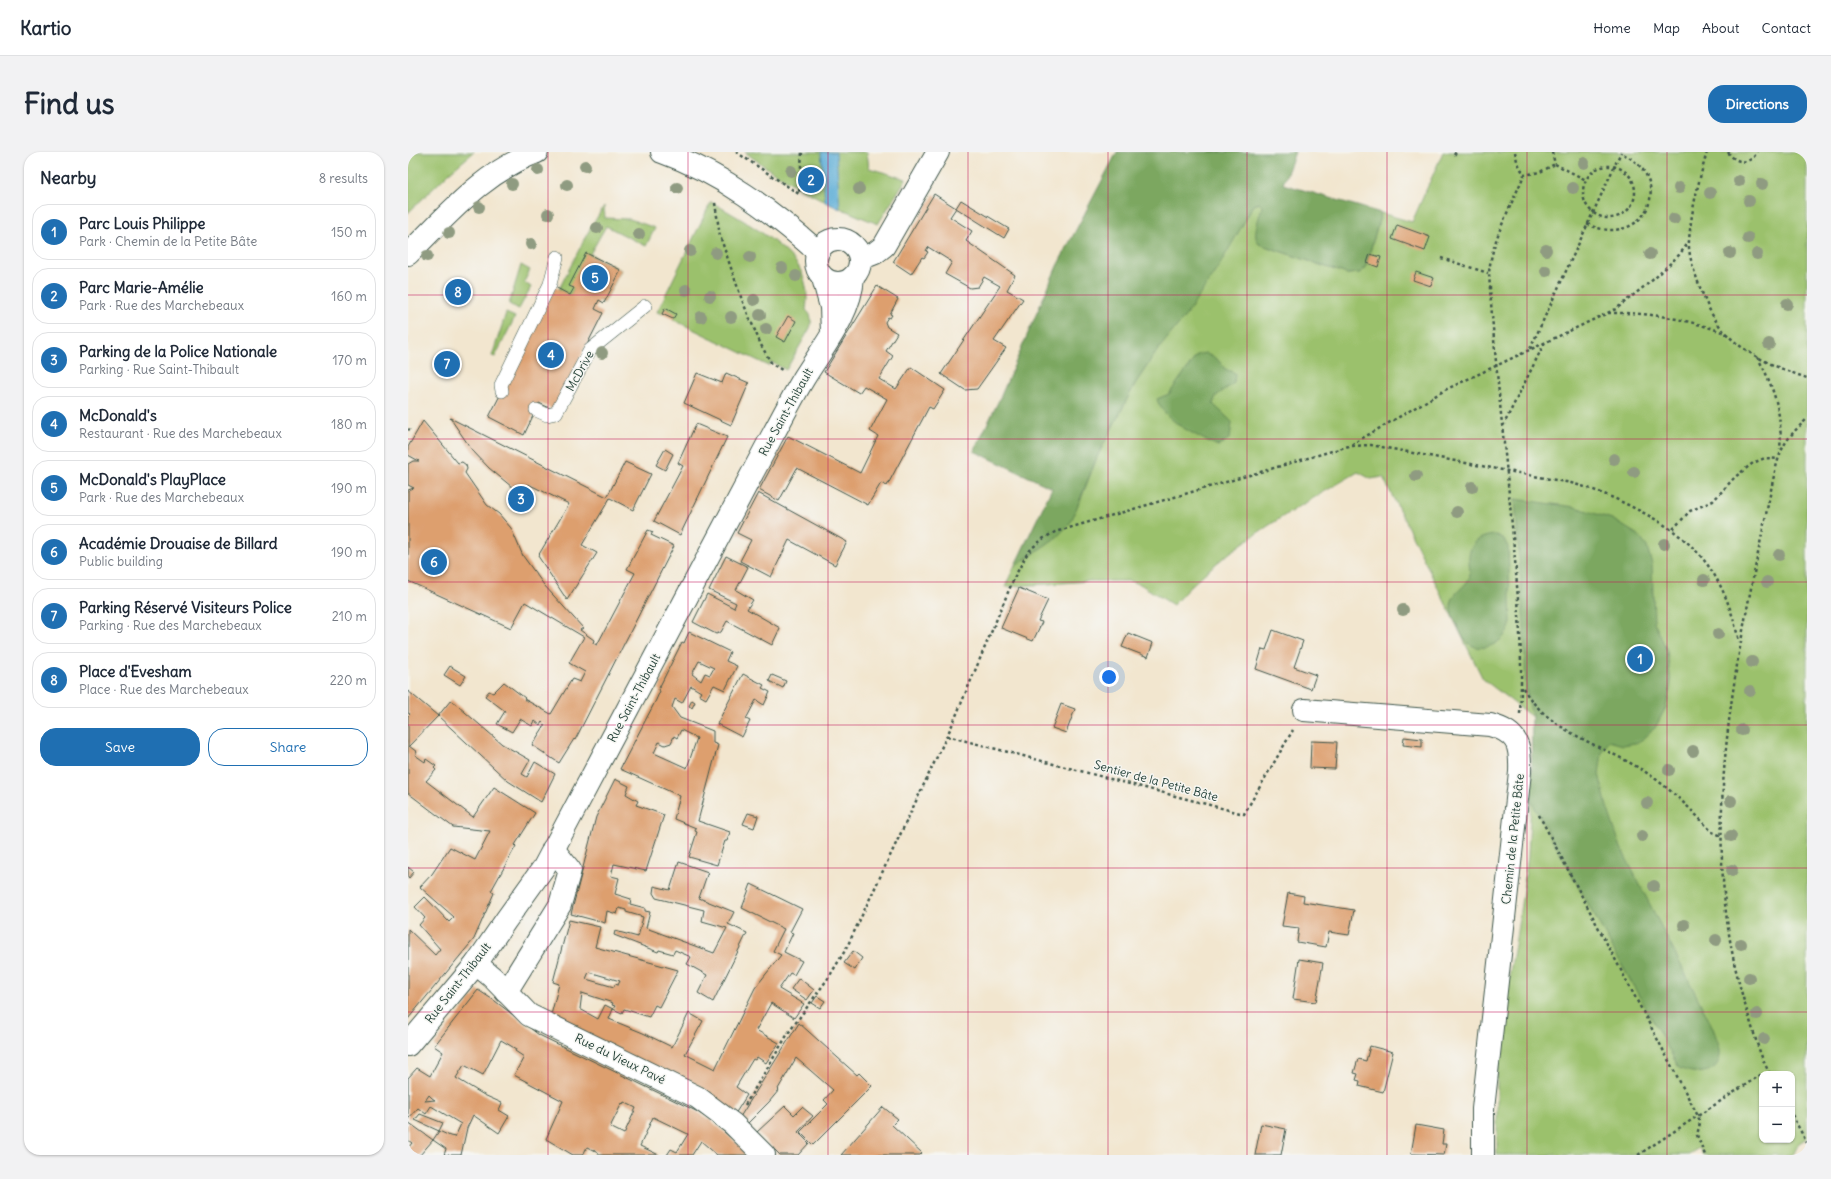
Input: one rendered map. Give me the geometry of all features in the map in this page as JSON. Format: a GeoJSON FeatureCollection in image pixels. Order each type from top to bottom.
{"type":"FeatureCollection","features":[{"type":"Feature","properties":{"kind":"street"},"geometry":{"type":"LineString","coordinates":[[408,254],[475,188],[492,175],[515,161],[537,152]]}},
{"type":"Feature","properties":{"kind":"street"},"geometry":{"type":"LineString","coordinates":[[662,152],[686,161],[746,194],[823,247]]}},
{"type":"Feature","properties":{"kind":"street"},"geometry":{"type":"LineString","coordinates":[[702,152],[736,171],[776,198],[823,247]]}},
{"type":"Feature","properties":{"kind":"street"},"geometry":{"type":"LineString","coordinates":[[823,278],[829,281],[842,283],[855,260],[875,253],[884,246],[938,152]]}},
{"type":"Feature","properties":{"kind":"street"},"geometry":{"type":"LineString","coordinates":[[832,332],[831,307],[823,278],[816,266],[823,247],[841,240],[855,260]]}},
{"type":"Feature","properties":{"kind":"street","name":"Rue Saint-Thibault"},"geometry":{"type":"LineString","coordinates":[[408,1046],[476,964],[544,867],[803,380],[847,308],[852,293],[855,260]]}},
{"type":"Feature","properties":{"kind":"street"},"geometry":{"type":"LineString","coordinates":[[1304,710],[1490,725],[1504,730],[1518,744]]}},
{"type":"Feature","properties":{"kind":"street","name":"Chemin de la Petite Bâte"},"geometry":{"type":"LineString","coordinates":[[1483,1155],[1483,1109],[1520,772],[1520,749],[1518,744]]}},
{"type":"Feature","properties":{"kind":"street"},"geometry":{"type":"LineString","coordinates":[[506,992],[560,905],[570,870],[554,849]]}},
{"type":"Feature","properties":{"kind":"street","name":"Rue du Vieux Pavé"},"geometry":{"type":"LineString","coordinates":[[476,964],[529,1015],[696,1097],[733,1124],[764,1155]]}},
{"type":"Feature","properties":{"kind":"lane"},"geometry":{"type":"LineString","coordinates":[[502,392],[501,384],[550,284],[557,257]]}},
{"type":"Feature","properties":{"kind":"lane","name":"McDrive"},"geometry":{"type":"LineString","coordinates":[[536,410],[547,415],[556,413],[590,350],[634,317],[645,306]]}},
{"type":"Feature","properties":{"kind":"path"},"geometry":{"type":"LineString","coordinates":[[736,152],[800,194],[802,152]]}},
{"type":"Feature","properties":{"kind":"path"},"geometry":{"type":"LineString","coordinates":[[1515,152],[1524,175],[1491,253],[1489,273],[1520,632],[1522,687],[1518,744]]}},
{"type":"Feature","properties":{"kind":"path"},"geometry":{"type":"LineString","coordinates":[[1552,152],[1555,164],[1586,180]]}},
{"type":"Feature","properties":{"kind":"path"},"geometry":{"type":"LineString","coordinates":[[1530,349],[1621,152],[1635,161],[1646,173],[1651,188],[1649,205],[1644,214],[1636,222],[1622,230],[1605,230],[1588,224]]}},
{"type":"Feature","properties":{"kind":"path"},"geometry":{"type":"LineString","coordinates":[[1708,152],[1697,191],[1689,242],[1691,259],[1702,292],[1713,316],[1727,334]]}},
{"type":"Feature","properties":{"kind":"path"},"geometry":{"type":"LineString","coordinates":[[1728,152],[1733,159],[1743,162],[1752,159],[1757,152]]}},
{"type":"Feature","properties":{"kind":"path"},"geometry":{"type":"LineString","coordinates":[[1524,175],[1540,172],[1555,164]]}},
{"type":"Feature","properties":{"kind":"path"},"geometry":{"type":"LineString","coordinates":[[1615,166],[1630,176],[1634,183],[1634,200],[1630,207],[1617,217],[1608,218],[1593,212],[1584,199],[1583,191],[1586,180],[1594,171],[1601,167],[1615,166]]}},
{"type":"Feature","properties":{"kind":"path"},"geometry":{"type":"LineString","coordinates":[[712,175],[718,230],[748,318],[761,346],[772,364],[803,380]]}},
{"type":"Feature","properties":{"kind":"path"},"geometry":{"type":"LineString","coordinates":[[1349,446],[1447,389],[1497,364],[1608,313],[1628,301],[1679,255],[1689,242]]}},
{"type":"Feature","properties":{"kind":"path"},"geometry":{"type":"LineString","coordinates":[[1441,258],[1489,273]]}},
{"type":"Feature","properties":{"kind":"path"},"geometry":{"type":"LineString","coordinates":[[1608,313],[1634,313],[1670,317],[1709,327],[1727,334],[1757,356],[1775,366],[1807,378]]}},
{"type":"Feature","properties":{"kind":"path"},"geometry":{"type":"LineString","coordinates":[[1503,427],[1545,342]]}},
{"type":"Feature","properties":{"kind":"path"},"geometry":{"type":"LineString","coordinates":[[1757,356],[1768,375],[1777,405],[1781,433],[1780,451],[1732,687],[1722,813],[1722,836],[1725,904],[1731,950],[1741,990],[1759,1048],[1768,1070]]}},
{"type":"Feature","properties":{"kind":"path"},"geometry":{"type":"LineString","coordinates":[[1780,451],[1791,436],[1807,419]]}},
{"type":"Feature","properties":{"kind":"path"},"geometry":{"type":"LineString","coordinates":[[733,1124],[789,1032],[829,977],[846,949],[947,736],[1014,578],[1027,554],[1044,538],[1062,530],[1349,446],[1371,445],[1571,483],[1599,492],[1650,516],[1673,529],[1705,560],[1713,572],[1730,608],[1740,643]]}},
{"type":"Feature","properties":{"kind":"path"},"geometry":{"type":"LineString","coordinates":[[1673,529],[1690,511],[1713,501],[1735,477],[1753,463],[1766,458],[1778,459]]}},
{"type":"Feature","properties":{"kind":"path"},"geometry":{"type":"LineString","coordinates":[[1522,687],[1538,708],[1556,724],[1640,768],[1655,778],[1712,832],[1722,836]]}},
{"type":"Feature","properties":{"kind":"path","name":"Sentier de la Petite Bâte"},"geometry":{"type":"LineString","coordinates":[[947,736],[1244,814],[1304,710]]}},
{"type":"Feature","properties":{"kind":"path"},"geometry":{"type":"LineString","coordinates":[[1535,808],[1698,1116],[1700,1123],[1696,1135],[1706,1155]]}},
{"type":"Feature","properties":{"kind":"path"},"geometry":{"type":"LineString","coordinates":[[1638,1155],[1759,1076]]}},
{"type":"Feature","properties":{"kind":"path"},"geometry":{"type":"LineString","coordinates":[[1795,1121],[1807,1143]]}},
{"type":"Feature","properties":{"kind":"green space"},"geometry":{"type":"Polygon","coordinates":[[[408,152],[474,152],[449,173],[408,213],[408,152]]]}},
{"type":"Feature","properties":{"kind":"green space"},"geometry":{"type":"Polygon","coordinates":[[[745,152],[867,152],[869,168],[906,179],[878,224],[792,184],[745,152]]]}},
{"type":"Feature","properties":{"kind":"green space"},"geometry":{"type":"Polygon","coordinates":[[[1117,152],[1295,152],[1283,184],[1381,213],[1365,269],[1359,273],[1347,274],[1259,244],[1256,231],[1262,206],[1259,203],[1254,205],[1219,266],[1187,314],[1157,351],[1135,384],[1097,457],[1071,522],[1057,537],[1014,567],[1052,488],[974,451],[1000,398],[1057,266],[1117,152]]]}},
{"type":"Feature","properties":{"kind":"green space"},"geometry":{"type":"Polygon","coordinates":[[[1443,152],[1807,152],[1807,1138],[1799,1143],[1793,1155],[1703,1155],[1699,1148],[1687,1155],[1497,1155],[1497,1069],[1502,1015],[1515,945],[1528,856],[1531,801],[1532,717],[1483,679],[1383,477],[1371,479],[1358,472],[1284,516],[1260,531],[1214,565],[1173,605],[1140,584],[1130,581],[1090,581],[1005,587],[1014,567],[1035,553],[1081,499],[1097,457],[1135,384],[1254,205],[1261,203],[1262,206],[1256,235],[1259,244],[1347,274],[1359,273],[1365,269],[1381,213],[1412,222],[1443,152]]]}},
{"type":"Feature","properties":{"kind":"green space"},"geometry":{"type":"Polygon","coordinates":[[[711,202],[761,232],[786,252],[795,261],[801,271],[805,281],[807,300],[806,310],[811,318],[811,323],[810,328],[786,370],[771,362],[769,366],[676,321],[673,319],[675,314],[665,308],[662,314],[657,312],[711,202]]]}},
{"type":"Feature","properties":{"kind":"green space"},"geometry":{"type":"Polygon","coordinates":[[[604,206],[605,218],[630,219],[655,228],[646,246],[606,226],[590,254],[621,270],[604,303],[574,288],[570,295],[559,289],[587,234],[604,206]]]}},
{"type":"Feature","properties":{"kind":"green space"},"geometry":{"type":"Polygon","coordinates":[[[521,265],[530,270],[524,282],[531,287],[519,309],[509,304],[521,265]]]}},
{"type":"Feature","properties":{"kind":"green space"},"geometry":{"type":"Polygon","coordinates":[[[506,313],[515,317],[495,357],[492,356],[506,313]]]}},
{"type":"Feature","properties":{"kind":"green space"},"geometry":{"type":"Polygon","coordinates":[[[1205,353],[1218,360],[1225,369],[1235,373],[1234,383],[1216,396],[1213,404],[1232,422],[1230,438],[1218,446],[1192,433],[1174,421],[1166,414],[1157,399],[1169,394],[1197,355],[1205,353]]]}},
{"type":"Feature","properties":{"kind":"green space"},"geometry":{"type":"Polygon","coordinates":[[[1515,499],[1575,507],[1612,519],[1638,535],[1647,547],[1652,564],[1654,622],[1667,651],[1671,683],[1666,707],[1655,728],[1640,742],[1623,745],[1609,741],[1602,752],[1599,774],[1607,807],[1621,848],[1713,1028],[1720,1050],[1720,1058],[1712,1069],[1707,1071],[1693,1072],[1679,1068],[1531,801],[1532,717],[1526,689],[1524,625],[1515,499]]]}},
{"type":"Feature","properties":{"kind":"green space"},"geometry":{"type":"Polygon","coordinates":[[[1496,535],[1504,539],[1508,547],[1511,622],[1509,629],[1499,641],[1485,647],[1477,647],[1470,645],[1464,639],[1453,616],[1451,604],[1455,595],[1469,579],[1469,560],[1473,544],[1485,537],[1496,535]]]}},
{"type":"Feature","properties":{"kind":"water"},"geometry":{"type":"Polygon","coordinates":[[[821,152],[836,152],[840,209],[825,202],[821,152]]]}},
{"type":"Feature","properties":{"kind":"building"},"geometry":{"type":"Polygon","coordinates":[[[934,194],[956,208],[950,217],[972,231],[966,241],[1015,275],[1007,290],[1023,299],[994,341],[1006,348],[977,389],[965,390],[941,374],[1000,286],[984,277],[978,287],[970,288],[945,274],[952,262],[928,247],[926,251],[928,252],[924,258],[922,257],[911,274],[893,262],[934,194]]]}},
{"type":"Feature","properties":{"kind":"building"},"geometry":{"type":"Polygon","coordinates":[[[961,200],[1009,229],[1004,238],[956,208],[961,200]]]}},
{"type":"Feature","properties":{"kind":"building"},"geometry":{"type":"Polygon","coordinates":[[[1397,225],[1430,237],[1425,251],[1392,239],[1397,225]]]}},
{"type":"Feature","properties":{"kind":"building"},"geometry":{"type":"Polygon","coordinates":[[[586,253],[621,270],[604,303],[599,300],[595,309],[603,313],[554,410],[539,403],[524,435],[489,417],[555,287],[570,295],[574,288],[569,286],[586,253]]]}},
{"type":"Feature","properties":{"kind":"building"},"geometry":{"type":"Polygon","coordinates":[[[1370,254],[1381,257],[1378,267],[1367,263],[1370,254]]]}},
{"type":"Feature","properties":{"kind":"building"},"geometry":{"type":"Polygon","coordinates":[[[1416,272],[1434,278],[1431,286],[1413,280],[1416,272]]]}},
{"type":"Feature","properties":{"kind":"building"},"geometry":{"type":"Polygon","coordinates":[[[877,286],[898,299],[890,314],[892,315],[890,318],[888,317],[885,322],[887,327],[897,333],[886,351],[893,356],[879,379],[896,389],[911,367],[945,390],[933,409],[929,407],[887,486],[881,483],[868,505],[797,468],[779,501],[759,490],[788,436],[860,473],[878,436],[870,431],[887,399],[864,386],[859,393],[824,372],[877,286]]]}},
{"type":"Feature","properties":{"kind":"building"},"geometry":{"type":"Polygon","coordinates":[[[665,308],[676,314],[673,319],[662,314],[665,308]]]}},
{"type":"Feature","properties":{"kind":"building"},"geometry":{"type":"Polygon","coordinates":[[[788,316],[796,321],[785,342],[776,337],[788,316]]]}},
{"type":"Feature","properties":{"kind":"building"},"geometry":{"type":"Polygon","coordinates":[[[697,373],[722,383],[726,373],[749,383],[731,425],[684,403],[697,373]]]}},
{"type":"Feature","properties":{"kind":"building"},"geometry":{"type":"Polygon","coordinates":[[[450,418],[607,497],[625,462],[651,474],[633,510],[610,498],[582,545],[597,553],[567,600],[538,556],[569,504],[528,484],[524,494],[512,487],[489,468],[472,450],[450,418]]]}},
{"type":"Feature","properties":{"kind":"building"},"geometry":{"type":"Polygon","coordinates":[[[423,421],[458,463],[462,462],[466,465],[467,469],[465,473],[487,505],[499,514],[511,528],[523,556],[544,585],[583,628],[580,630],[594,640],[593,643],[597,645],[635,573],[627,569],[648,530],[653,532],[651,535],[674,546],[575,740],[574,739],[559,763],[532,745],[545,725],[542,722],[540,725],[535,721],[532,726],[520,719],[512,732],[497,724],[505,711],[485,696],[489,691],[493,693],[504,682],[525,698],[524,699],[551,714],[572,679],[580,682],[585,672],[569,663],[584,637],[525,602],[511,628],[408,581],[408,490],[414,488],[408,485],[408,464],[413,461],[419,461],[408,455],[408,447],[423,421]]]}},
{"type":"Feature","properties":{"kind":"building"},"geometry":{"type":"Polygon","coordinates":[[[696,424],[727,437],[680,535],[654,521],[683,466],[678,463],[696,424]]]}},
{"type":"Feature","properties":{"kind":"building"},"geometry":{"type":"Polygon","coordinates":[[[665,449],[673,454],[665,470],[656,465],[665,449]]]}},
{"type":"Feature","properties":{"kind":"building"},"geometry":{"type":"Polygon","coordinates":[[[758,493],[847,542],[835,565],[789,540],[771,577],[740,561],[751,540],[737,533],[758,493]]]}},
{"type":"Feature","properties":{"kind":"building"},"geometry":{"type":"Polygon","coordinates":[[[726,556],[748,567],[736,590],[753,600],[747,609],[780,628],[772,645],[727,621],[721,632],[716,634],[693,622],[707,594],[734,608],[736,603],[709,590],[726,556]]]}},
{"type":"Feature","properties":{"kind":"building"},"geometry":{"type":"Polygon","coordinates":[[[1019,588],[1048,600],[1038,621],[1042,622],[1033,641],[1001,628],[1019,588]]]}},
{"type":"Feature","properties":{"kind":"building"},"geometry":{"type":"Polygon","coordinates":[[[1273,630],[1303,641],[1294,667],[1316,675],[1311,689],[1256,669],[1262,649],[1266,650],[1273,630]]]}},
{"type":"Feature","properties":{"kind":"building"},"geometry":{"type":"Polygon","coordinates":[[[689,632],[730,652],[726,661],[737,666],[725,690],[714,685],[706,699],[699,695],[701,692],[691,686],[682,703],[675,699],[672,707],[680,718],[713,731],[713,743],[718,745],[698,821],[730,832],[727,841],[725,841],[717,865],[689,857],[697,832],[695,831],[696,828],[674,819],[680,796],[620,769],[656,700],[660,691],[658,690],[682,642],[684,643],[689,632]],[[699,661],[692,674],[701,681],[705,673],[710,675],[714,668],[699,661]],[[681,730],[677,738],[674,736],[671,743],[665,745],[659,742],[654,753],[687,768],[697,738],[681,730]]]}},
{"type":"Feature","properties":{"kind":"building"},"geometry":{"type":"Polygon","coordinates":[[[1128,633],[1153,643],[1148,657],[1122,647],[1128,633]]]}},
{"type":"Feature","properties":{"kind":"building"},"geometry":{"type":"Polygon","coordinates":[[[450,666],[466,676],[460,685],[444,675],[450,666]]]}},
{"type":"Feature","properties":{"kind":"building"},"geometry":{"type":"Polygon","coordinates":[[[743,674],[764,685],[762,688],[770,692],[764,705],[756,700],[746,719],[750,721],[742,737],[717,724],[743,674]]]}},
{"type":"Feature","properties":{"kind":"building"},"geometry":{"type":"Polygon","coordinates":[[[772,675],[786,681],[783,688],[769,681],[772,675]]]}},
{"type":"Feature","properties":{"kind":"building"},"geometry":{"type":"Polygon","coordinates":[[[408,691],[438,716],[409,746],[417,752],[415,755],[425,762],[426,759],[436,766],[434,768],[436,770],[426,781],[473,817],[494,787],[535,813],[515,845],[516,846],[491,891],[494,893],[474,939],[408,1019],[408,929],[435,955],[440,949],[419,925],[425,918],[415,907],[425,897],[449,922],[454,917],[420,887],[432,874],[450,847],[475,860],[490,831],[453,827],[408,793],[408,716],[410,714],[408,713],[408,691]]]}},
{"type":"Feature","properties":{"kind":"building"},"geometry":{"type":"Polygon","coordinates":[[[451,700],[502,744],[530,760],[522,774],[527,777],[535,762],[555,774],[541,802],[508,781],[438,716],[451,700]]]}},
{"type":"Feature","properties":{"kind":"building"},"geometry":{"type":"Polygon","coordinates":[[[692,700],[695,702],[692,708],[689,706],[692,700]]]}},
{"type":"Feature","properties":{"kind":"building"},"geometry":{"type":"Polygon","coordinates":[[[1061,704],[1075,709],[1066,733],[1052,728],[1061,704]]]}},
{"type":"Feature","properties":{"kind":"building"},"geometry":{"type":"Polygon","coordinates":[[[1404,737],[1422,739],[1422,747],[1403,745],[1404,737]]]}},
{"type":"Feature","properties":{"kind":"building"},"geometry":{"type":"Polygon","coordinates":[[[1311,741],[1337,742],[1335,769],[1310,768],[1311,741]]]}},
{"type":"Feature","properties":{"kind":"building"},"geometry":{"type":"Polygon","coordinates":[[[615,779],[629,786],[626,794],[638,801],[636,805],[664,815],[646,871],[614,864],[611,876],[619,878],[615,894],[631,899],[630,904],[645,908],[645,911],[650,912],[646,928],[714,953],[727,928],[702,921],[704,910],[656,898],[653,893],[654,886],[670,890],[679,862],[708,872],[699,898],[734,912],[728,924],[747,933],[713,1002],[698,993],[707,975],[687,964],[691,957],[675,950],[673,954],[659,950],[658,952],[614,935],[615,931],[638,937],[643,917],[626,912],[626,910],[619,908],[617,914],[607,911],[605,923],[571,914],[596,817],[615,779]]]}},
{"type":"Feature","properties":{"kind":"building"},"geometry":{"type":"Polygon","coordinates":[[[748,813],[758,816],[754,828],[743,824],[748,813]]]}},
{"type":"Feature","properties":{"kind":"building"},"geometry":{"type":"Polygon","coordinates":[[[408,867],[414,872],[409,878],[408,877],[408,867]]]}},
{"type":"Feature","properties":{"kind":"building"},"geometry":{"type":"Polygon","coordinates":[[[751,884],[802,909],[790,932],[793,933],[784,952],[802,961],[794,975],[790,973],[779,989],[804,1004],[794,1018],[771,1003],[756,1030],[779,1043],[766,1063],[757,1057],[755,1060],[753,1059],[736,1087],[747,1095],[735,1114],[551,1015],[559,984],[553,982],[569,920],[600,927],[595,947],[678,970],[659,1007],[655,1005],[649,1017],[624,1009],[622,1013],[613,1009],[609,1019],[672,1047],[689,1013],[703,1021],[685,1054],[715,1069],[755,988],[781,955],[773,951],[784,929],[742,908],[751,884]],[[589,972],[586,979],[614,987],[615,984],[618,985],[620,981],[589,972]],[[582,993],[580,1009],[598,1019],[605,1005],[613,1009],[615,1006],[612,1005],[613,1003],[582,993]]]}},
{"type":"Feature","properties":{"kind":"building"},"geometry":{"type":"Polygon","coordinates":[[[1288,893],[1304,896],[1303,902],[1354,910],[1349,935],[1329,932],[1326,947],[1297,942],[1299,928],[1282,926],[1288,893]]]}},
{"type":"Feature","properties":{"kind":"building"},"geometry":{"type":"Polygon","coordinates":[[[853,951],[862,958],[855,970],[844,963],[853,951]]]}},
{"type":"Feature","properties":{"kind":"building"},"geometry":{"type":"Polygon","coordinates":[[[1299,959],[1323,963],[1316,1002],[1293,999],[1299,959]]]}},
{"type":"Feature","properties":{"kind":"building"},"geometry":{"type":"Polygon","coordinates":[[[799,978],[814,990],[807,1000],[791,989],[799,978]]]}},
{"type":"Feature","properties":{"kind":"building"},"geometry":{"type":"Polygon","coordinates":[[[478,990],[495,1001],[539,1035],[696,1111],[713,1122],[750,1155],[717,1155],[701,1141],[692,1155],[667,1155],[671,1149],[677,1152],[688,1134],[653,1117],[640,1146],[659,1155],[597,1155],[599,1153],[587,1147],[583,1155],[573,1155],[546,1139],[563,1101],[514,1075],[524,1057],[515,1051],[516,1049],[501,1040],[483,1075],[464,1065],[456,1078],[484,1095],[502,1103],[499,1110],[509,1116],[499,1133],[473,1115],[467,1128],[461,1155],[444,1155],[446,1149],[433,1140],[439,1131],[455,1137],[461,1124],[431,1106],[426,1114],[418,1108],[408,1119],[408,1078],[417,1068],[430,1076],[443,1052],[434,1046],[478,990]],[[429,1095],[425,1101],[435,1100],[432,1098],[429,1095]],[[624,1102],[623,1104],[622,1103],[610,1127],[624,1134],[636,1108],[624,1102]]]}},
{"type":"Feature","properties":{"kind":"building"},"geometry":{"type":"Polygon","coordinates":[[[817,996],[825,1001],[820,1008],[812,1003],[817,996]]]}},
{"type":"Feature","properties":{"kind":"building"},"geometry":{"type":"Polygon","coordinates":[[[799,1023],[857,1075],[859,1073],[872,1086],[813,1145],[800,1132],[828,1104],[824,1100],[833,1090],[796,1058],[778,1089],[779,1090],[769,1102],[747,1124],[740,1117],[799,1023]]]}},
{"type":"Feature","properties":{"kind":"building"},"geometry":{"type":"Polygon","coordinates":[[[1370,1046],[1393,1052],[1383,1092],[1359,1086],[1360,1081],[1356,1080],[1358,1074],[1354,1073],[1358,1059],[1366,1061],[1370,1046]]]}},
{"type":"Feature","properties":{"kind":"building"},"geometry":{"type":"Polygon","coordinates":[[[785,1106],[794,1115],[802,1107],[813,1116],[798,1132],[809,1143],[798,1155],[780,1155],[757,1132],[785,1106]]]}},
{"type":"Feature","properties":{"kind":"building"},"geometry":{"type":"Polygon","coordinates":[[[883,1107],[898,1119],[892,1125],[922,1153],[920,1155],[841,1155],[883,1107]]]}},
{"type":"Feature","properties":{"kind":"building"},"geometry":{"type":"Polygon","coordinates":[[[420,1114],[443,1123],[439,1131],[415,1120],[420,1114]]]}},
{"type":"Feature","properties":{"kind":"building"},"geometry":{"type":"Polygon","coordinates":[[[408,1122],[433,1140],[420,1155],[408,1155],[408,1148],[412,1143],[408,1140],[408,1122]]]}},
{"type":"Feature","properties":{"kind":"building"},"geometry":{"type":"Polygon","coordinates":[[[1261,1124],[1286,1129],[1281,1155],[1255,1155],[1261,1124]]]}},
{"type":"Feature","properties":{"kind":"building"},"geometry":{"type":"Polygon","coordinates":[[[1416,1125],[1444,1130],[1442,1144],[1446,1144],[1444,1155],[1411,1154],[1416,1125]]]}},
{"type":"Feature","properties":{"kind":"place","name":"Parc Marie-Amélie"},"geometry":{"type":"Point","coordinates":[811,180]}},
{"type":"Feature","properties":{"kind":"place","name":"McDonald's PlayPlace"},"geometry":{"type":"Point","coordinates":[595,278]}},
{"type":"Feature","properties":{"kind":"place","name":"Place d'Evesham"},"geometry":{"type":"Point","coordinates":[458,292]}},
{"type":"Feature","properties":{"kind":"place","name":"McDonald's"},"geometry":{"type":"Point","coordinates":[551,355]}},
{"type":"Feature","properties":{"kind":"place","name":"Parking Réservé Visiteurs Police"},"geometry":{"type":"Point","coordinates":[447,364]}},
{"type":"Feature","properties":{"kind":"place","name":"Parking de la Police Nationale"},"geometry":{"type":"Point","coordinates":[521,499]}},
{"type":"Feature","properties":{"kind":"place","name":"Académie Drouaise de Billard"},"geometry":{"type":"Point","coordinates":[434,562]}},
{"type":"Feature","properties":{"kind":"place","name":"Parc Louis Philippe"},"geometry":{"type":"Point","coordinates":[1640,659]}}]}
